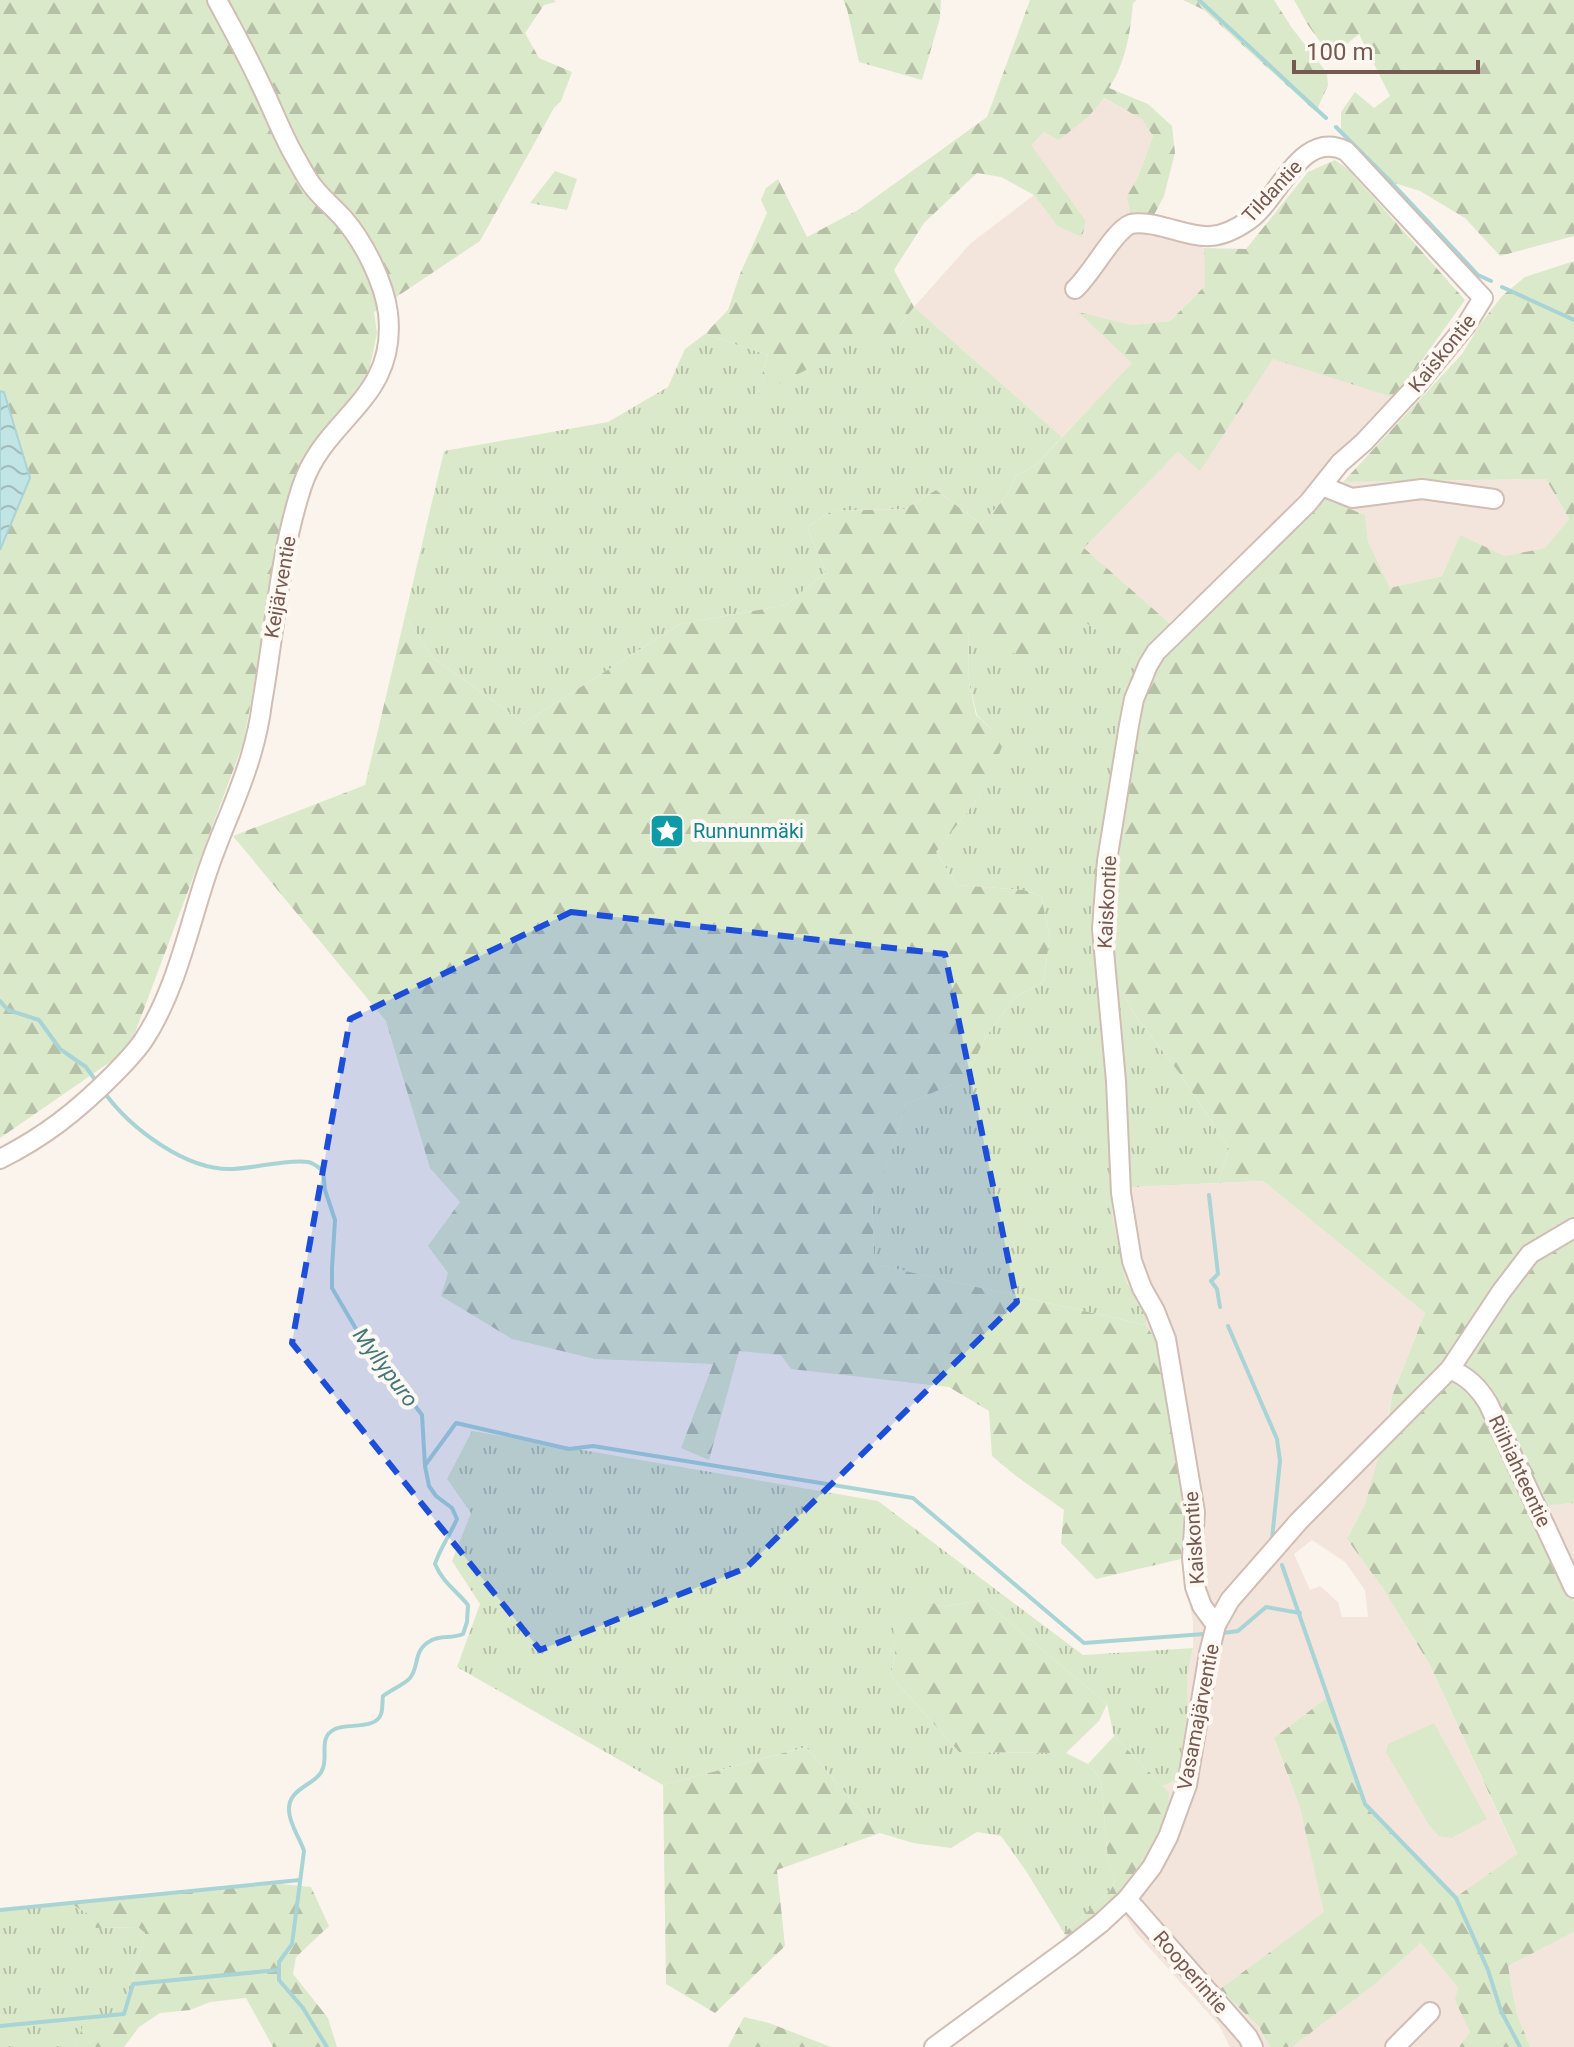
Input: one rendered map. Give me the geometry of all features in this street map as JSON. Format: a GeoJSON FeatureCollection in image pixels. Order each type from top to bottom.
{"type":"FeatureCollection","features":[{"type":"Feature","properties":{"kind":"street","name":"Keijärventie"},"geometry":{"type":"LineString","coordinates":[[0,1159],[54,1128],[87,1101],[142,1043],[167,991],[251,754],[289,531],[303,481],[314,457],[369,393],[385,362],[388,316],[380,280],[346,221],[314,188],[292,151],[217,0]]}},
{"type":"Feature","properties":{"kind":"street","name":"Tildantie"},"geometry":{"type":"LineString","coordinates":[[1075,289],[1094,269],[1113,239],[1130,224],[1144,223],[1199,237],[1219,235],[1253,217],[1299,160],[1310,151],[1332,146],[1346,151],[1483,298]]}},
{"type":"Feature","properties":{"kind":"street","name":"Kaiskontie"},"geometry":{"type":"LineString","coordinates":[[1216,1625],[1202,1606],[1195,1587],[1192,1558],[1195,1512],[1166,1339],[1132,1261],[1121,1193],[1116,1081],[1102,929],[1107,861],[1134,699],[1156,652],[1308,503],[1340,463],[1418,384],[1467,324],[1483,298]]}},
{"type":"Feature","properties":{"kind":"street"},"geometry":{"type":"LineString","coordinates":[[1322,486],[1352,498],[1422,489],[1494,499]]}},
{"type":"Feature","properties":{"kind":"street","name":"Vasamajärventie"},"geometry":{"type":"LineString","coordinates":[[934,2047],[1090,1931],[1127,1899],[1152,1867],[1168,1837],[1187,1785],[1203,1680],[1216,1625],[1230,1600],[1299,1521],[1450,1369],[1530,1254],[1574,1228]]}},
{"type":"Feature","properties":{"kind":"street","name":"Riihiahteentie"},"geometry":{"type":"LineString","coordinates":[[1450,1369],[1478,1387],[1488,1403],[1574,1588]]}},
{"type":"Feature","properties":{"kind":"street","name":"Rooperintie"},"geometry":{"type":"LineString","coordinates":[[1127,1899],[1248,2037],[1253,2047]]}},
{"type":"Feature","properties":{"kind":"street"},"geometry":{"type":"LineString","coordinates":[[1395,2047],[1430,2012]]}},
{"type":"Feature","properties":{"kind":"highlighted area"},"geometry":{"type":"Polygon","coordinates":[[[571,912],[945,954],[1017,1302],[746,1568],[540,1650],[292,1343],[350,1019],[571,912]]]}},
{"type":"Feature","properties":{"kind":"shaded area"},"geometry":{"type":"Polygon","coordinates":[[[1103,98],[1143,119],[1153,136],[1138,177],[1127,196],[1153,217],[1204,248],[1205,286],[1170,321],[1132,325],[1080,313],[1133,363],[1062,437],[914,307],[971,243],[1034,195],[1057,226],[1082,236],[1086,221],[1030,145],[1044,132],[1089,116],[1103,98]]]}},
{"type":"Feature","properties":{"kind":"shaded area"},"geometry":{"type":"Polygon","coordinates":[[[1273,358],[1395,398],[1284,514],[1169,623],[1084,548],[1178,452],[1200,470],[1273,358]]]}},
{"type":"Feature","properties":{"kind":"shaded area"},"geometry":{"type":"Polygon","coordinates":[[[1546,479],[1569,519],[1546,548],[1505,556],[1460,536],[1442,576],[1390,588],[1368,541],[1365,515],[1323,498],[1343,482],[1546,479]]]}},
{"type":"Feature","properties":{"kind":"shaded area"},"geometry":{"type":"Polygon","coordinates":[[[1263,1181],[1425,1313],[1392,1396],[1379,1459],[1365,1504],[1347,1539],[1382,1587],[1430,1665],[1517,1855],[1456,1898],[1365,1804],[1328,1697],[1274,1739],[1300,1808],[1325,1912],[1220,1989],[1259,2027],[1270,2047],[1230,2047],[1219,2025],[1136,1933],[1115,1900],[1169,1792],[1163,1786],[1178,1779],[1188,1707],[1187,1676],[1193,1648],[1193,1622],[1181,1559],[1185,1505],[1155,1340],[1146,1325],[1146,1312],[1126,1281],[1112,1213],[1112,1188],[1263,1181]],[[1312,1540],[1294,1554],[1310,1590],[1320,1586],[1338,1602],[1342,1617],[1368,1617],[1365,1590],[1345,1562],[1312,1540]]]}},
{"type":"Feature","properties":{"kind":"shaded area"},"geometry":{"type":"Polygon","coordinates":[[[1574,1503],[1574,1601],[1528,1506],[1574,1503]]]}},
{"type":"Feature","properties":{"kind":"shaded area"},"geometry":{"type":"Polygon","coordinates":[[[1574,1932],[1574,2047],[1530,2047],[1517,2014],[1508,1966],[1574,1932]]]}},
{"type":"Feature","properties":{"kind":"shaded area"},"geometry":{"type":"Polygon","coordinates":[[[1421,1943],[1458,1988],[1456,2000],[1470,2032],[1459,2047],[1292,2047],[1374,1985],[1421,1943]]]}},
{"type":"Feature","properties":{"kind":"green space"},"geometry":{"type":"Polygon","coordinates":[[[0,0],[554,0],[556,2],[544,5],[525,33],[539,58],[572,72],[561,101],[554,108],[480,241],[374,312],[377,333],[367,382],[330,422],[293,478],[243,744],[129,1049],[0,1138],[0,550],[30,478],[4,392],[0,391],[0,0]]]}},
{"type":"Feature","properties":{"kind":"green space"},"geometry":{"type":"Polygon","coordinates":[[[843,0],[941,0],[940,18],[922,80],[859,62],[843,0]]]}},
{"type":"Feature","properties":{"kind":"green space"},"geometry":{"type":"Polygon","coordinates":[[[1030,0],[1137,0],[1133,3],[1123,58],[1109,88],[1148,104],[1172,126],[1175,153],[1164,196],[1153,217],[1130,213],[1127,196],[1138,177],[1153,136],[1142,119],[1104,98],[1089,116],[1059,140],[1044,132],[1031,145],[1086,221],[1082,237],[1057,226],[1034,195],[1001,177],[977,173],[924,223],[894,270],[914,307],[897,329],[892,347],[854,333],[838,354],[756,395],[768,355],[705,334],[728,310],[767,213],[761,200],[766,188],[778,179],[807,237],[858,210],[987,117],[1030,0]]]}},
{"type":"Feature","properties":{"kind":"green space"},"geometry":{"type":"Polygon","coordinates":[[[1183,0],[1274,0],[1327,73],[1328,85],[1316,112],[1204,10],[1183,0]]]}},
{"type":"Feature","properties":{"kind":"green space"},"geometry":{"type":"Polygon","coordinates":[[[1294,0],[1574,0],[1574,236],[1500,256],[1465,218],[1420,191],[1391,182],[1341,133],[1341,112],[1355,92],[1374,108],[1390,96],[1359,34],[1331,57],[1294,0]]]}},
{"type":"Feature","properties":{"kind":"green space"},"geometry":{"type":"Polygon","coordinates":[[[1335,160],[1349,170],[1465,300],[1395,398],[1273,359],[1200,471],[1178,452],[1084,548],[1185,637],[1323,498],[1365,515],[1368,541],[1390,588],[1442,576],[1460,535],[1505,556],[1545,548],[1569,519],[1546,479],[1343,482],[1462,354],[1502,296],[1525,277],[1574,261],[1574,1503],[1528,1507],[1574,1601],[1574,1932],[1508,1966],[1517,2014],[1530,2047],[1459,2047],[1470,2032],[1455,2000],[1458,1988],[1421,1943],[1374,1985],[1292,2047],[1270,2047],[1259,2027],[1220,1989],[1324,1912],[1300,1808],[1274,1738],[1328,1697],[1365,1804],[1456,1897],[1517,1854],[1430,1665],[1382,1587],[1347,1539],[1365,1504],[1387,1426],[1392,1396],[1425,1313],[1263,1181],[1218,1183],[1229,1148],[1180,1074],[1135,1015],[1093,941],[1096,887],[1124,704],[1140,661],[1075,615],[1035,663],[968,632],[969,682],[976,715],[992,730],[1002,747],[977,799],[936,852],[957,885],[1024,890],[1041,896],[1050,937],[1043,982],[1015,997],[987,1035],[965,1079],[906,1104],[886,1169],[872,1194],[874,1264],[1146,1325],[1155,1339],[1185,1505],[1181,1559],[1096,1579],[1061,1543],[1064,1510],[992,1456],[989,1411],[949,1387],[791,1369],[781,1355],[739,1351],[709,1460],[681,1448],[713,1364],[595,1359],[512,1339],[441,1296],[448,1273],[428,1246],[460,1202],[430,1168],[386,1021],[233,836],[365,785],[405,616],[432,657],[524,723],[680,624],[786,605],[826,572],[807,527],[832,511],[905,509],[936,490],[981,524],[1006,497],[1016,476],[1037,464],[1132,363],[1078,312],[1132,325],[1170,321],[1205,286],[1204,248],[1246,249],[1308,172],[1335,160]]]}},
{"type":"Feature","properties":{"kind":"green space"},"geometry":{"type":"Polygon","coordinates":[[[555,171],[577,179],[567,210],[530,203],[555,171]]]}},
{"type":"Feature","properties":{"kind":"green space"},"geometry":{"type":"Polygon","coordinates":[[[914,307],[1062,437],[1037,464],[1016,476],[1006,497],[981,524],[936,490],[905,509],[832,511],[807,527],[826,572],[786,605],[680,624],[524,723],[432,657],[405,616],[444,451],[608,422],[668,387],[685,349],[705,334],[768,355],[757,393],[849,339],[854,333],[897,329],[914,307]]]}},
{"type":"Feature","properties":{"kind":"green space"},"geometry":{"type":"Polygon","coordinates":[[[1075,614],[1140,661],[1110,795],[1096,887],[1093,941],[1135,1015],[1180,1074],[1229,1148],[1218,1183],[1112,1188],[1112,1213],[1126,1281],[1146,1312],[1146,1325],[874,1264],[872,1193],[886,1169],[906,1104],[965,1079],[987,1035],[1015,997],[1043,982],[1050,937],[1041,896],[1024,890],[957,885],[936,852],[977,799],[992,730],[977,715],[969,682],[968,631],[1075,614]]]}},
{"type":"Feature","properties":{"kind":"green space"},"geometry":{"type":"Polygon","coordinates":[[[472,1431],[878,1501],[1083,1655],[1193,1648],[1187,1676],[1188,1707],[1178,1779],[1163,1786],[1114,1736],[1107,1704],[983,1600],[941,1607],[916,1595],[894,1625],[895,1654],[891,1676],[959,1752],[1066,1753],[1088,1764],[1101,1780],[1108,1860],[1115,1880],[1110,1891],[1064,1933],[1001,1836],[977,1832],[951,1848],[913,1843],[880,1833],[806,1747],[663,1785],[457,1667],[480,1604],[452,1561],[471,1513],[447,1479],[472,1431]]]}},
{"type":"Feature","properties":{"kind":"green space"},"geometry":{"type":"Polygon","coordinates":[[[916,1594],[941,1607],[983,1600],[1107,1704],[1099,1721],[1066,1753],[959,1752],[891,1676],[895,1654],[893,1625],[916,1594]]]}},
{"type":"Feature","properties":{"kind":"green space"},"geometry":{"type":"Polygon","coordinates":[[[1434,1723],[1487,1819],[1452,1838],[1439,1836],[1429,1825],[1386,1752],[1388,1744],[1434,1723]]]}},
{"type":"Feature","properties":{"kind":"green space"},"geometry":{"type":"Polygon","coordinates":[[[1114,1736],[1169,1792],[1168,1817],[1161,1837],[1115,1900],[1069,1941],[1064,1933],[1110,1891],[1115,1881],[1108,1860],[1101,1780],[1088,1764],[1114,1736]]]}},
{"type":"Feature","properties":{"kind":"green space"},"geometry":{"type":"Polygon","coordinates":[[[806,1747],[880,1833],[777,1870],[785,1946],[715,2013],[666,1984],[663,1785],[806,1747]]]}},
{"type":"Feature","properties":{"kind":"green space"},"geometry":{"type":"Polygon","coordinates":[[[272,1883],[311,1887],[329,1926],[296,1957],[293,1974],[328,2018],[337,2047],[273,2047],[246,1998],[160,2013],[139,2027],[124,2047],[76,2047],[85,2018],[124,2014],[145,1933],[138,1927],[96,1928],[88,1914],[70,1903],[272,1883]]]}},
{"type":"Feature","properties":{"kind":"green space"},"geometry":{"type":"Polygon","coordinates":[[[70,1903],[89,1914],[96,1928],[138,1927],[145,1933],[124,2014],[86,2018],[76,2047],[0,2047],[0,1910],[70,1903]]]}},
{"type":"Feature","properties":{"kind":"green space"},"geometry":{"type":"Polygon","coordinates":[[[744,2017],[769,2023],[831,2047],[728,2047],[744,2017]]]}},
{"type":"Feature","properties":{"kind":"water"},"geometry":{"type":"Polygon","coordinates":[[[0,391],[4,392],[30,478],[0,550],[0,391]]]}},
{"type":"Feature","properties":{"kind":"waterway"},"geometry":{"type":"LineString","coordinates":[[1199,0],[1326,118]]}},
{"type":"Feature","properties":{"kind":"waterway"},"geometry":{"type":"LineString","coordinates":[[1336,127],[1478,275],[1491,281]]}},
{"type":"Feature","properties":{"kind":"waterway"},"geometry":{"type":"LineString","coordinates":[[1502,287],[1574,320]]}},
{"type":"Feature","properties":{"kind":"waterway","name":"Myllypuro"},"geometry":{"type":"LineString","coordinates":[[0,1001],[8,1010],[39,1020],[60,1049],[86,1067],[96,1081]]}},
{"type":"Feature","properties":{"kind":"waterway","name":"Myllypuro"},"geometry":{"type":"LineString","coordinates":[[104,1092],[144,1133],[197,1163],[233,1169],[300,1161],[312,1163],[323,1171],[325,1190],[335,1220],[332,1288],[359,1334],[422,1415],[429,1486],[452,1508],[457,1519],[435,1564],[468,1605],[463,1634],[426,1644],[419,1653],[410,1678],[383,1696],[382,1712],[378,1719],[330,1732],[325,1741],[320,1774],[298,1791],[290,1802],[291,1820],[304,1851],[292,1944],[279,1962],[279,1980],[303,2008],[327,2047]]}},
{"type":"Feature","properties":{"kind":"waterway"},"geometry":{"type":"LineString","coordinates":[[1209,1195],[1218,1274],[1211,1281],[1217,1289],[1220,1307]]}},
{"type":"Feature","properties":{"kind":"waterway"},"geometry":{"type":"LineString","coordinates":[[1228,1326],[1277,1439],[1280,1461],[1272,1539]]}},
{"type":"Feature","properties":{"kind":"waterway"},"geometry":{"type":"LineString","coordinates":[[426,1464],[456,1423],[569,1449],[593,1446],[913,1498],[1084,1643],[1204,1634]]}},
{"type":"Feature","properties":{"kind":"waterway"},"geometry":{"type":"LineString","coordinates":[[1282,1565],[1365,1804],[1456,1898],[1488,1970],[1501,2011],[1520,2047]]}},
{"type":"Feature","properties":{"kind":"waterway"},"geometry":{"type":"LineString","coordinates":[[1223,1633],[1238,1631],[1266,1607],[1300,1613]]}},
{"type":"Feature","properties":{"kind":"waterway"},"geometry":{"type":"LineString","coordinates":[[0,1910],[300,1880]]}},
{"type":"Feature","properties":{"kind":"waterway"},"geometry":{"type":"LineString","coordinates":[[0,2026],[124,2014],[133,1984],[278,1970]]}},
{"type":"Feature","properties":{"kind":"place","name":"Runnunmäki"},"geometry":{"type":"Point","coordinates":[667,831]}}]}
